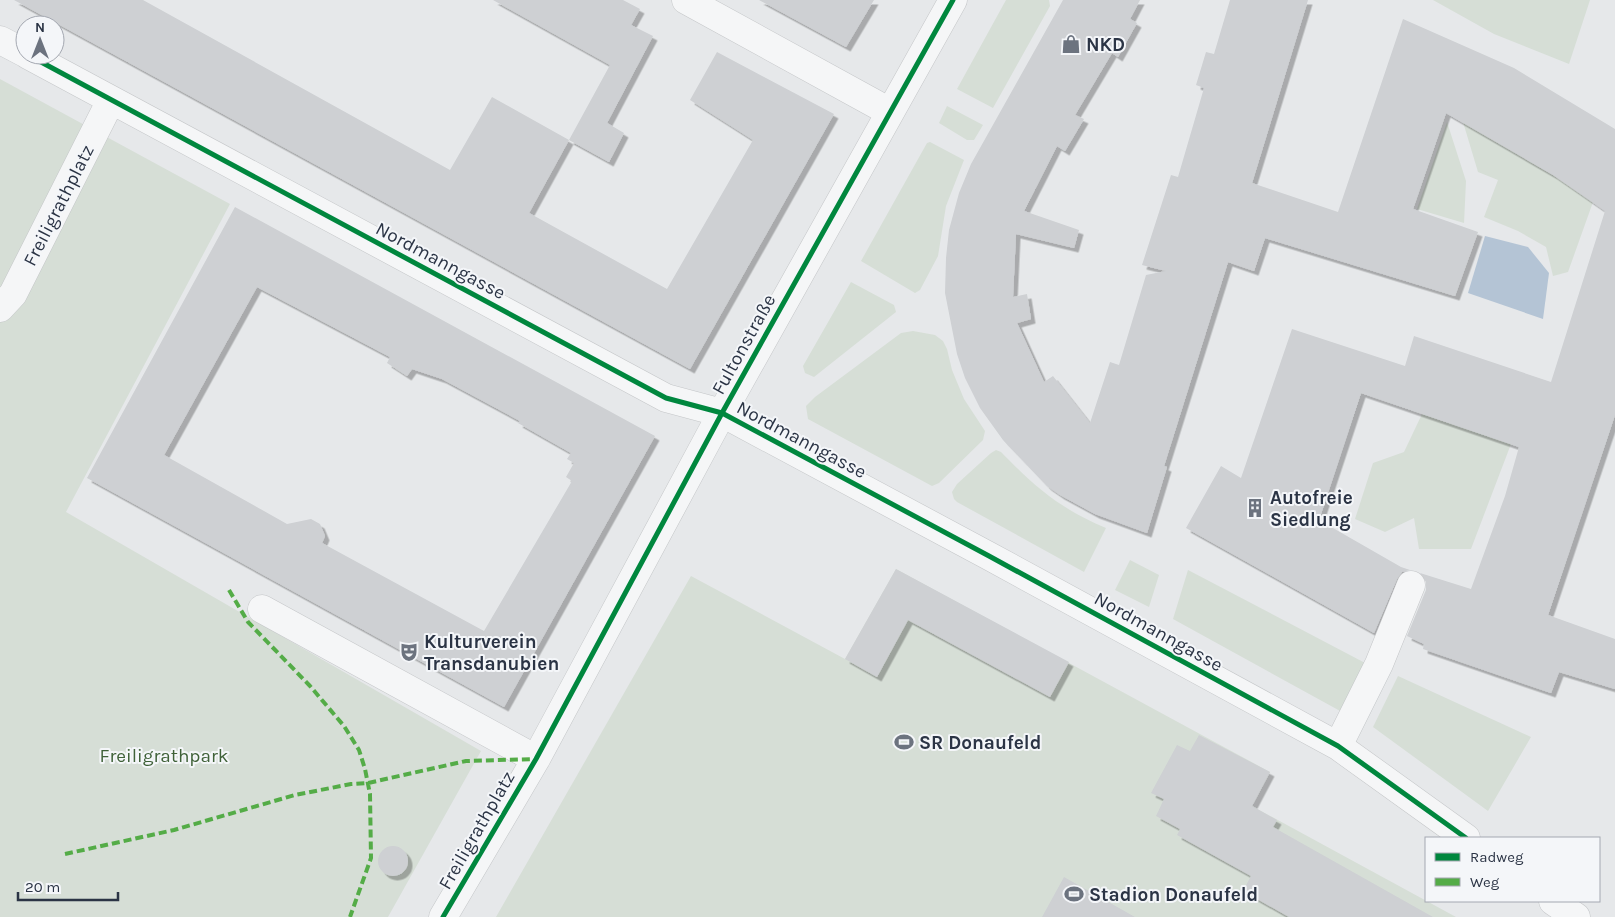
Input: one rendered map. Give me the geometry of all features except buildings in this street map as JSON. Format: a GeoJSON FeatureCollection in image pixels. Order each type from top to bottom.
{"type":"FeatureCollection","features":[{"type":"Feature","properties":{"kind":"street"},"geometry":{"type":"LineString","coordinates":[[686,0],[890,112]]}},
{"type":"Feature","properties":{"kind":"street","name":"Fultonstraße"},"geometry":{"type":"LineString","coordinates":[[536,759],[722,413],[954,0]]}},
{"type":"Feature","properties":{"kind":"street"},"geometry":{"type":"LineString","coordinates":[[0,40],[15,48]]}},
{"type":"Feature","properties":{"kind":"street","name":"Nordmanngasse"},"geometry":{"type":"LineString","coordinates":[[46,65],[666,398],[722,413],[1005,564],[1338,746],[1465,837]]}},
{"type":"Feature","properties":{"kind":"street","name":"Freiligrathplatz"},"geometry":{"type":"LineString","coordinates":[[0,308],[13,294],[111,100]]}},
{"type":"Feature","properties":{"kind":"street"},"geometry":{"type":"LineString","coordinates":[[1338,746],[1379,664],[1411,585]]}},
{"type":"Feature","properties":{"kind":"street","name":"Freiligrathplatz"},"geometry":{"type":"LineString","coordinates":[[262,609],[536,759],[443,917]]}},
{"type":"Feature","properties":{"kind":"street"},"geometry":{"type":"LineString","coordinates":[[1554,902],[1576,917]]}},
{"type":"Feature","properties":{"kind":"green space"},"geometry":{"type":"Polygon","coordinates":[[[1006,0],[1049,0],[1050,6],[993,108],[957,89],[1006,0]]]}},
{"type":"Feature","properties":{"kind":"green space"},"geometry":{"type":"Polygon","coordinates":[[[1433,0],[1590,0],[1569,64],[1494,34],[1433,0]]]}},
{"type":"Feature","properties":{"kind":"green space","name":"Freiligrathpark"},"geometry":{"type":"Polygon","coordinates":[[[0,79],[230,204],[66,512],[481,751],[388,917],[0,917],[0,79]]]}},
{"type":"Feature","properties":{"kind":"green space"},"geometry":{"type":"Polygon","coordinates":[[[947,106],[983,125],[974,140],[967,140],[939,123],[947,106]]]}},
{"type":"Feature","properties":{"kind":"green space"},"geometry":{"type":"Polygon","coordinates":[[[1447,122],[1466,181],[1464,223],[1417,209],[1447,122]]]}},
{"type":"Feature","properties":{"kind":"green space"},"geometry":{"type":"Polygon","coordinates":[[[1463,122],[1553,175],[1593,202],[1568,272],[1553,276],[1546,247],[1518,231],[1484,217],[1498,180],[1478,172],[1463,122]]]}},
{"type":"Feature","properties":{"kind":"green space"},"geometry":{"type":"Polygon","coordinates":[[[930,142],[964,160],[946,206],[938,256],[920,290],[915,293],[861,261],[927,143],[930,142]]]}},
{"type":"Feature","properties":{"kind":"green space"},"geometry":{"type":"Polygon","coordinates":[[[851,282],[894,305],[896,312],[814,377],[805,373],[803,366],[851,282]]]}},
{"type":"Feature","properties":{"kind":"green space"},"geometry":{"type":"Polygon","coordinates":[[[913,331],[935,335],[943,341],[964,399],[985,431],[983,440],[939,483],[932,486],[808,419],[806,406],[815,397],[901,333],[913,331]]]}},
{"type":"Feature","properties":{"kind":"green space"},"geometry":{"type":"Polygon","coordinates":[[[1422,414],[1511,444],[1471,549],[1419,549],[1414,518],[1385,532],[1355,519],[1373,463],[1404,452],[1422,414]]]}},
{"type":"Feature","properties":{"kind":"green space"},"geometry":{"type":"Polygon","coordinates":[[[996,450],[1001,452],[1037,487],[1061,505],[1106,528],[1084,572],[954,499],[952,492],[957,484],[996,450]]]}},
{"type":"Feature","properties":{"kind":"green space"},"geometry":{"type":"Polygon","coordinates":[[[1130,560],[1159,575],[1149,607],[1115,590],[1130,560]]]}},
{"type":"Feature","properties":{"kind":"green space","name":"SR Donaufeld"},"geometry":{"type":"Polygon","coordinates":[[[896,569],[1270,772],[1252,806],[1425,900],[1425,902],[1456,917],[496,917],[691,576],[845,659],[896,569]]]}},
{"type":"Feature","properties":{"kind":"green space"},"geometry":{"type":"Polygon","coordinates":[[[1188,570],[1367,664],[1342,712],[1173,619],[1188,570]]]}},
{"type":"Feature","properties":{"kind":"green space"},"geometry":{"type":"Polygon","coordinates":[[[1398,676],[1531,737],[1488,811],[1373,727],[1398,676]]]}},
{"type":"Feature","properties":{"kind":"water"},"geometry":{"type":"Polygon","coordinates":[[[1485,236],[1528,247],[1549,273],[1543,319],[1468,293],[1485,236]]]}},
{"type":"Feature","properties":{"kind":"marked path"},"geometry":{"type":"LineString","coordinates":[[229,590],[248,622],[310,686],[344,726],[359,750],[370,794],[371,858],[350,917]]}},
{"type":"Feature","properties":{"kind":"marked path"},"geometry":{"type":"LineString","coordinates":[[65,854],[174,830],[295,795],[351,784],[368,783],[466,761],[536,759]]}},
{"type":"Feature","properties":{"kind":"cycle path"},"geometry":{"type":"LineString","coordinates":[[443,917],[536,759],[722,413],[953,0]]}},
{"type":"Feature","properties":{"kind":"cycle path"},"geometry":{"type":"LineString","coordinates":[[47,65],[666,398],[722,413],[1338,746],[1465,837]]}},
{"type":"Feature","properties":{"kind":"place","name":"NKD"},"geometry":{"type":"Point","coordinates":[1071,44]}},
{"type":"Feature","properties":{"kind":"place","name":"Autofreie Siedlung"},"geometry":{"type":"Point","coordinates":[1255,508]}},
{"type":"Feature","properties":{"kind":"place","name":"Kulturverein Transdanubien"},"geometry":{"type":"Point","coordinates":[409,652]}},
{"type":"Feature","properties":{"kind":"place","name":"SR Donaufeld"},"geometry":{"type":"Point","coordinates":[904,742]}},
{"type":"Feature","properties":{"kind":"place","name":"Stadion Donaufeld"},"geometry":{"type":"Point","coordinates":[1074,894]}}]}
